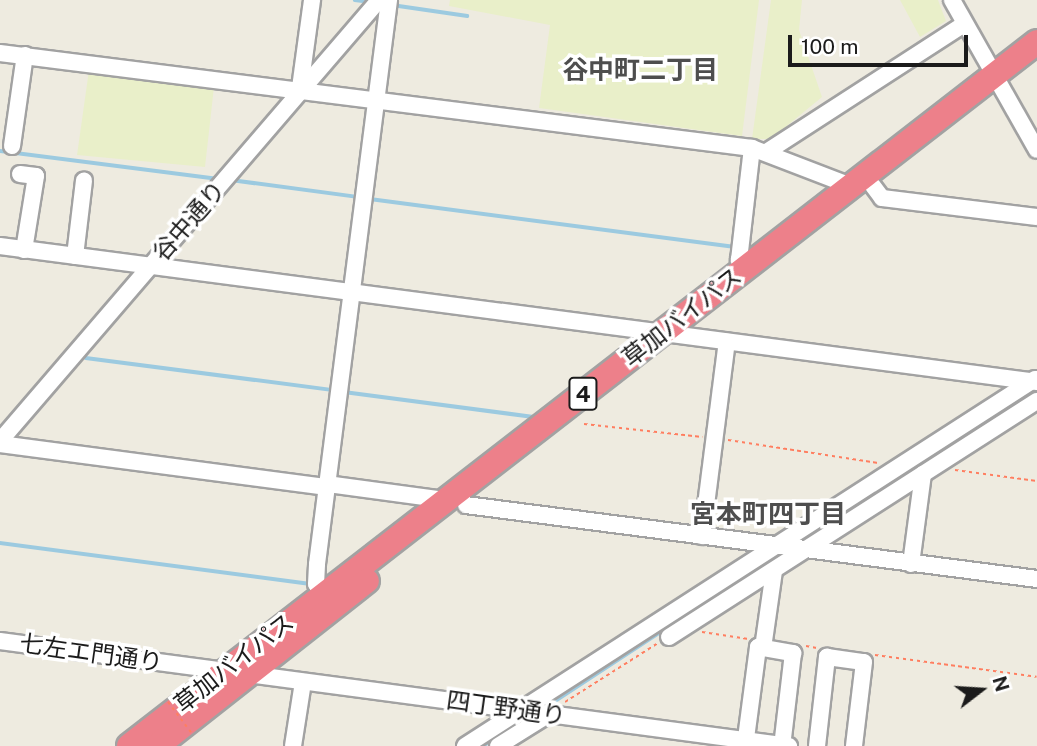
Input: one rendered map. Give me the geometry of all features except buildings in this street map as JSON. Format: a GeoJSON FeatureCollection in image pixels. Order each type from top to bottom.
{"type":"FeatureCollection","features":[{"type":"Feature","properties":{"kind":"highway","name":"草加バイパス"},"geometry":{"type":"LineString","coordinates":[[129,746],[236,672],[673,335],[997,83],[1037,42]]}},
{"type":"Feature","properties":{"kind":"highway","name":"草加バイパス"},"geometry":{"type":"LineString","coordinates":[[997,83],[1037,61]]}},
{"type":"Feature","properties":{"kind":"highway","name":"草加バイパス"},"geometry":{"type":"LineString","coordinates":[[673,335],[744,267],[862,186]]}},
{"type":"Feature","properties":{"kind":"highway","name":"草加バイパス"},"geometry":{"type":"LineString","coordinates":[[157,746],[323,593],[456,502]]}},
{"type":"Feature","properties":{"kind":"street"},"geometry":{"type":"LineString","coordinates":[[302,88],[312,0]]}},
{"type":"Feature","properties":{"kind":"street","name":"谷中通り"},"geometry":{"type":"LineString","coordinates":[[0,443],[6,422],[150,266],[379,0]]}},
{"type":"Feature","properties":{"kind":"street"},"geometry":{"type":"LineString","coordinates":[[323,593],[316,584],[389,0]]}},
{"type":"Feature","properties":{"kind":"street"},"geometry":{"type":"LineString","coordinates":[[952,0],[997,83],[1033,133],[1037,150]]}},
{"type":"Feature","properties":{"kind":"street"},"geometry":{"type":"LineString","coordinates":[[744,267],[739,260],[760,150],[964,24]]}},
{"type":"Feature","properties":{"kind":"street"},"geometry":{"type":"LineString","coordinates":[[0,52],[302,88],[760,150],[862,186],[883,198],[1037,217]]}},
{"type":"Feature","properties":{"kind":"street"},"geometry":{"type":"LineString","coordinates":[[12,146],[25,55]]}},
{"type":"Feature","properties":{"kind":"street"},"geometry":{"type":"LineString","coordinates":[[24,250],[35,175]]}},
{"type":"Feature","properties":{"kind":"street"},"geometry":{"type":"LineString","coordinates":[[75,256],[84,180]]}},
{"type":"Feature","properties":{"kind":"street"},"geometry":{"type":"LineString","coordinates":[[0,246],[1035,380]]}},
{"type":"Feature","properties":{"kind":"street"},"geometry":{"type":"LineString","coordinates":[[702,536],[727,342]]}},
{"type":"Feature","properties":{"kind":"street"},"geometry":{"type":"LineString","coordinates":[[464,746],[1035,380]]}},
{"type":"Feature","properties":{"kind":"street"},"geometry":{"type":"LineString","coordinates":[[669,637],[1037,401]]}},
{"type":"Feature","properties":{"kind":"street"},"geometry":{"type":"LineString","coordinates":[[0,443],[456,502],[803,551],[1037,579]]}},
{"type":"Feature","properties":{"kind":"street"},"geometry":{"type":"LineString","coordinates":[[911,564],[928,470]]}},
{"type":"Feature","properties":{"kind":"street"},"geometry":{"type":"LineString","coordinates":[[763,648],[768,574]]}},
{"type":"Feature","properties":{"kind":"street","name":"七左エ門通り"},"geometry":{"type":"LineString","coordinates":[[0,640],[236,672]]}},
{"type":"Feature","properties":{"kind":"street"},"geometry":{"type":"LineString","coordinates":[[746,743],[758,647],[793,653],[784,746]]}},
{"type":"Feature","properties":{"kind":"street"},"geometry":{"type":"LineString","coordinates":[[817,746],[827,657],[864,662],[854,746]]}},
{"type":"Feature","properties":{"kind":"street","name":"四丁野通り"},"geometry":{"type":"LineString","coordinates":[[236,672],[522,710],[726,742],[784,746]]}},
{"type":"Feature","properties":{"kind":"street"},"geometry":{"type":"LineString","coordinates":[[293,746],[303,681]]}},
{"type":"Feature","properties":{"kind":"street"},"geometry":{"type":"LineString","coordinates":[[498,746],[548,714]]}},
{"type":"Feature","properties":{"kind":"path"},"geometry":{"type":"LineString","coordinates":[[584,424],[715,438],[900,467]]}},
{"type":"Feature","properties":{"kind":"path"},"geometry":{"type":"LineString","coordinates":[[928,470],[1037,481]]}},
{"type":"Feature","properties":{"kind":"path"},"geometry":{"type":"LineString","coordinates":[[548,714],[669,637]]}},
{"type":"Feature","properties":{"kind":"path"},"geometry":{"type":"LineString","coordinates":[[168,702],[194,735]]}},
{"type":"Feature","properties":{"kind":"green space"},"geometry":{"type":"Polygon","coordinates":[[[450,0],[759,0],[742,136],[539,108],[550,25],[449,6],[450,0]]]}},
{"type":"Feature","properties":{"kind":"green space"},"geometry":{"type":"Polygon","coordinates":[[[771,0],[802,0],[799,30],[822,97],[771,139],[752,139],[771,0]]]}},
{"type":"Feature","properties":{"kind":"green space"},"geometry":{"type":"Polygon","coordinates":[[[900,0],[938,0],[946,21],[920,37],[900,0]]]}},
{"type":"Feature","properties":{"kind":"green space"},"geometry":{"type":"Polygon","coordinates":[[[89,70],[214,87],[205,167],[77,155],[89,70]]]}},
{"type":"Feature","properties":{"kind":"waterway"},"geometry":{"type":"LineString","coordinates":[[355,0],[371,2]]}},
{"type":"Feature","properties":{"kind":"waterway"},"geometry":{"type":"LineString","coordinates":[[392,5],[467,16]]}},
{"type":"Feature","properties":{"kind":"waterway"},"geometry":{"type":"LineString","coordinates":[[0,151],[220,179]]}},
{"type":"Feature","properties":{"kind":"waterway"},"geometry":{"type":"LineString","coordinates":[[231,180],[359,197]]}},
{"type":"Feature","properties":{"kind":"waterway"},"geometry":{"type":"LineString","coordinates":[[370,199],[737,247]]}},
{"type":"Feature","properties":{"kind":"waterway"},"geometry":{"type":"LineString","coordinates":[[86,358],[333,390]]}},
{"type":"Feature","properties":{"kind":"waterway"},"geometry":{"type":"LineString","coordinates":[[344,392],[533,417]]}},
{"type":"Feature","properties":{"kind":"waterway"},"geometry":{"type":"LineString","coordinates":[[799,541],[1029,393]]}},
{"type":"Feature","properties":{"kind":"waterway"},"geometry":{"type":"LineString","coordinates":[[0,543],[310,584]]}},
{"type":"Feature","properties":{"kind":"waterway"},"geometry":{"type":"LineString","coordinates":[[552,703],[781,553]]}},
{"type":"Feature","properties":{"kind":"waterway"},"geometry":{"type":"LineString","coordinates":[[483,746],[519,722]]}},
{"type":"Feature","properties":{"kind":"district","name":"谷中町二丁目"},"geometry":{"type":"Point","coordinates":[640,70]}},
{"type":"Feature","properties":{"kind":"district","name":"宮本町四丁目"},"geometry":{"type":"Point","coordinates":[768,514]}}]}
